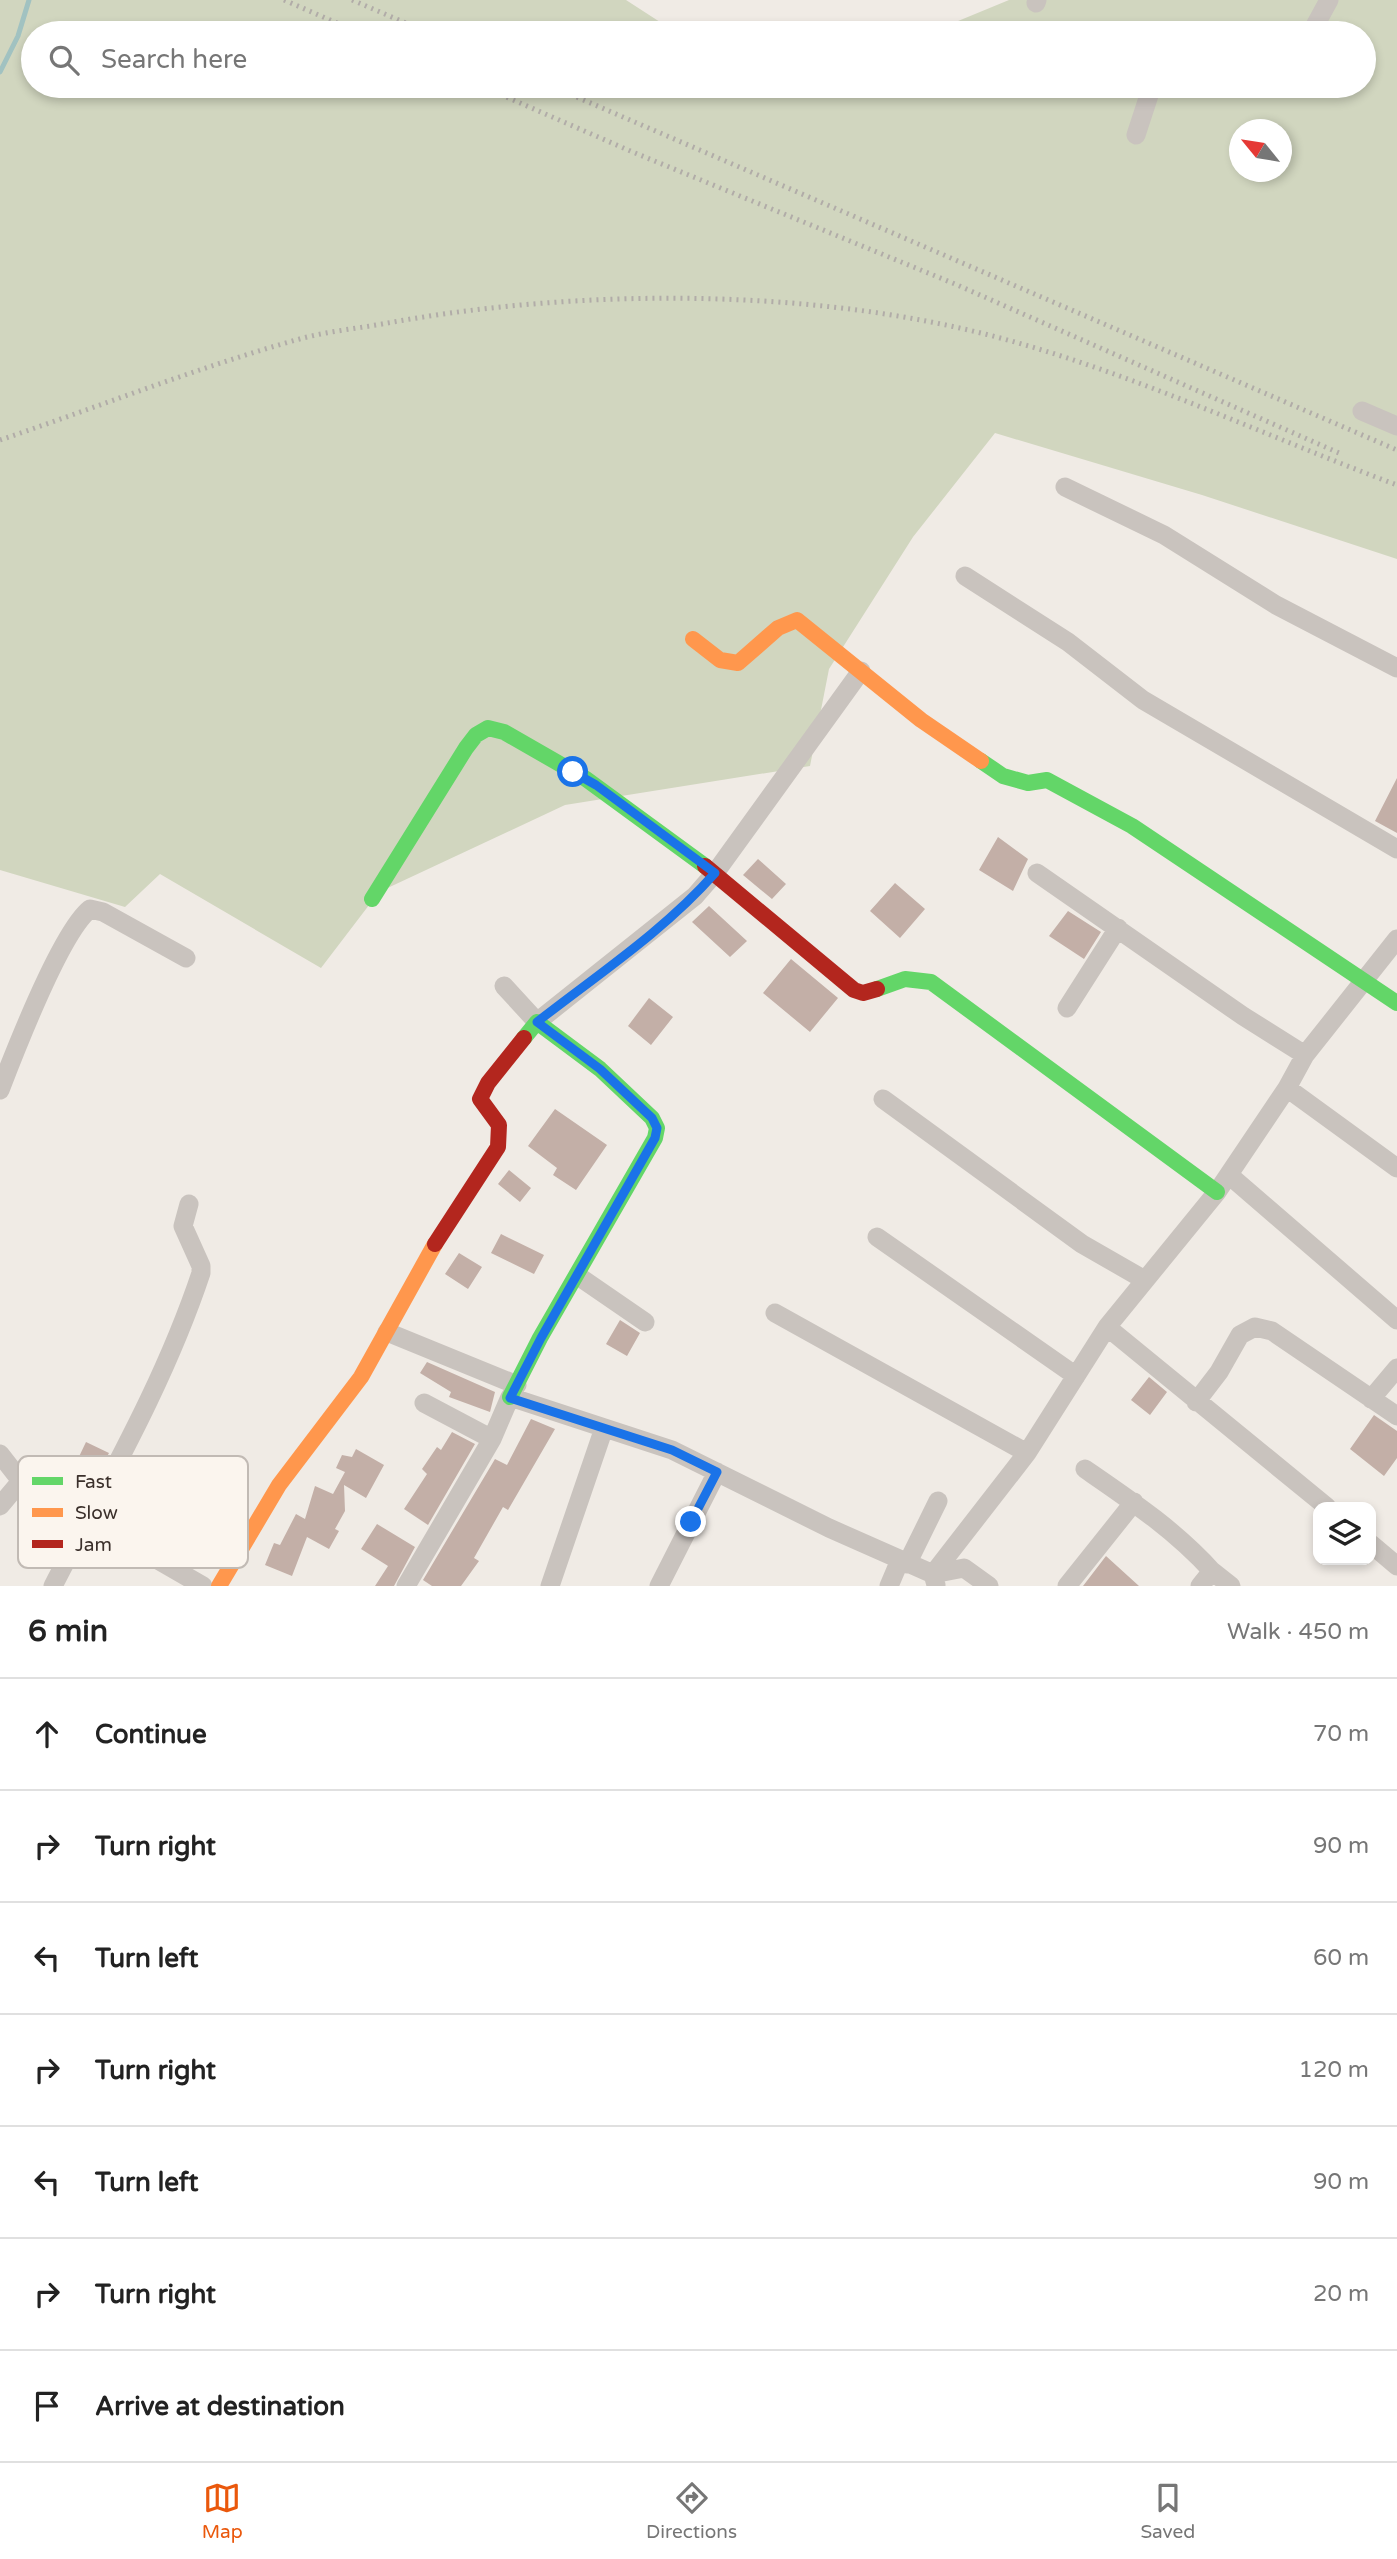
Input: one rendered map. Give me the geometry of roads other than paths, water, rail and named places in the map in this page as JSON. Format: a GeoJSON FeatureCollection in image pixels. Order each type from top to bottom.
{"type":"FeatureCollection","features":[{"type":"Feature","properties":{"kind":"street"},"geometry":{"type":"LineString","coordinates":[[1318,21],[1329,0]]}},
{"type":"Feature","properties":{"kind":"street"},"geometry":{"type":"LineString","coordinates":[[1136,135],[1148,98]]}},
{"type":"Feature","properties":{"kind":"street"},"geometry":{"type":"LineString","coordinates":[[1362,411],[1397,426]]}},
{"type":"Feature","properties":{"kind":"street"},"geometry":{"type":"LineString","coordinates":[[1065,487],[1164,535],[1276,604],[1397,668]]}},
{"type":"Feature","properties":{"kind":"street"},"geometry":{"type":"LineString","coordinates":[[965,576],[1068,642],[1143,700],[1397,849]]}},
{"type":"Feature","properties":{"kind":"street"},"geometry":{"type":"LineString","coordinates":[[693,639],[722,661],[733,664],[744,661],[778,626],[797,620],[817,633],[921,720],[1003,776],[1028,783],[1047,780],[1109,813],[1261,909],[1397,1003]]}},
{"type":"Feature","properties":{"kind":"street"},"geometry":{"type":"LineString","coordinates":[[248,1537],[279,1485],[361,1377],[442,1232],[498,1147],[503,1134],[500,1125],[482,1109],[480,1100],[488,1083],[537,1022],[695,896],[715,873],[861,671]]}},
{"type":"Feature","properties":{"kind":"street"},"geometry":{"type":"LineString","coordinates":[[372,899],[476,735],[488,728],[504,732],[596,785],[625,806],[715,873],[853,990],[863,993],[890,982],[918,977],[931,982],[1111,1112],[1164,1156],[1217,1192]]}},
{"type":"Feature","properties":{"kind":"street"},"geometry":{"type":"LineString","coordinates":[[1037,873],[1243,1016],[1305,1055]]}},
{"type":"Feature","properties":{"kind":"street"},"geometry":{"type":"LineString","coordinates":[[0,1090],[22,1035],[71,935],[81,917],[90,909],[103,912],[186,958]]}},
{"type":"Feature","properties":{"kind":"street"},"geometry":{"type":"LineString","coordinates":[[1067,1008],[1118,928]]}},
{"type":"Feature","properties":{"kind":"street"},"geometry":{"type":"LineString","coordinates":[[935,1580],[1027,1453],[1107,1327],[1143,1279],[1217,1192],[1287,1087],[1305,1055],[1397,939]]}},
{"type":"Feature","properties":{"kind":"street"},"geometry":{"type":"LineString","coordinates":[[406,1586],[457,1505],[541,1338],[655,1138],[657,1128],[652,1118],[600,1069],[537,1022],[504,986]]}},
{"type":"Feature","properties":{"kind":"street"},"geometry":{"type":"LineString","coordinates":[[1287,1087],[1397,1168]]}},
{"type":"Feature","properties":{"kind":"street"},"geometry":{"type":"LineString","coordinates":[[883,1099],[1082,1244],[1143,1279]]}},
{"type":"Feature","properties":{"kind":"street"},"geometry":{"type":"LineString","coordinates":[[1229,1175],[1397,1320]]}},
{"type":"Feature","properties":{"kind":"street"},"geometry":{"type":"LineString","coordinates":[[121,1456],[166,1368],[201,1273],[201,1266],[183,1226],[189,1204]]}},
{"type":"Feature","properties":{"kind":"street"},"geometry":{"type":"LineString","coordinates":[[877,1237],[1076,1377]]}},
{"type":"Feature","properties":{"kind":"street"},"geometry":{"type":"LineString","coordinates":[[578,1276],[645,1322]]}},
{"type":"Feature","properties":{"kind":"street"},"geometry":{"type":"LineString","coordinates":[[775,1313],[1027,1453]]}},
{"type":"Feature","properties":{"kind":"street"},"geometry":{"type":"LineString","coordinates":[[1107,1327],[1321,1502]]}},
{"type":"Feature","properties":{"kind":"street"},"geometry":{"type":"LineString","coordinates":[[1196,1402],[1219,1372],[1240,1335],[1255,1327],[1272,1331],[1397,1416]]}},
{"type":"Feature","properties":{"kind":"street"},"geometry":{"type":"LineString","coordinates":[[387,1332],[513,1392],[604,1428],[672,1450],[935,1580]]}},
{"type":"Feature","properties":{"kind":"street"},"geometry":{"type":"LineString","coordinates":[[1371,1399],[1397,1368]]}},
{"type":"Feature","properties":{"kind":"street"},"geometry":{"type":"LineString","coordinates":[[424,1403],[492,1439]]}},
{"type":"Feature","properties":{"kind":"street"},"geometry":{"type":"LineString","coordinates":[[550,1586],[604,1428]]}},
{"type":"Feature","properties":{"kind":"street"},"geometry":{"type":"LineString","coordinates":[[0,1506],[10,1467]]}},
{"type":"Feature","properties":{"kind":"street"},"geometry":{"type":"LineString","coordinates":[[1086,1469],[1134,1502],[1183,1541],[1206,1579],[1231,1586]]}},
{"type":"Feature","properties":{"kind":"street"},"geometry":{"type":"LineString","coordinates":[[659,1586],[717,1472]]}},
{"type":"Feature","properties":{"kind":"street"},"geometry":{"type":"LineString","coordinates":[[889,1586],[937,1501]]}},
{"type":"Feature","properties":{"kind":"street"},"geometry":{"type":"LineString","coordinates":[[1067,1586],[1134,1502]]}},
{"type":"Feature","properties":{"kind":"street"},"geometry":{"type":"LineString","coordinates":[[1376,1548],[1397,1566]]}},
{"type":"Feature","properties":{"kind":"street"},"geometry":{"type":"LineString","coordinates":[[53,1586],[62,1568]]}},
{"type":"Feature","properties":{"kind":"street"},"geometry":{"type":"LineString","coordinates":[[172,1568],[203,1586]]}},
{"type":"Feature","properties":{"kind":"street"},"geometry":{"type":"LineString","coordinates":[[219,1586],[230,1568]]}},
{"type":"Feature","properties":{"kind":"street"},"geometry":{"type":"LineString","coordinates":[[935,1580],[964,1568],[989,1586]]}},
{"type":"Feature","properties":{"kind":"waterway"},"geometry":{"type":"LineString","coordinates":[[23,21],[29,0]]}},
{"type":"Feature","properties":{"kind":"waterway"},"geometry":{"type":"LineString","coordinates":[[0,72],[21,26]]}},
{"type":"Feature","properties":{"kind":"railway"},"geometry":{"type":"LineString","coordinates":[[284,0],[332,21]]}},
{"type":"Feature","properties":{"kind":"railway"},"geometry":{"type":"LineString","coordinates":[[352,0],[401,21]]}},
{"type":"Feature","properties":{"kind":"railway"},"geometry":{"type":"LineString","coordinates":[[509,98],[635,153],[955,284],[1339,453]]}},
{"type":"Feature","properties":{"kind":"railway"},"geometry":{"type":"LineString","coordinates":[[579,98],[1397,450]]}},
{"type":"Feature","properties":{"kind":"railway"},"geometry":{"type":"LineString","coordinates":[[0,440],[221,363],[327,333],[516,305],[656,298],[727,299],[865,311],[991,336],[1109,372],[1397,485]]}}]}
